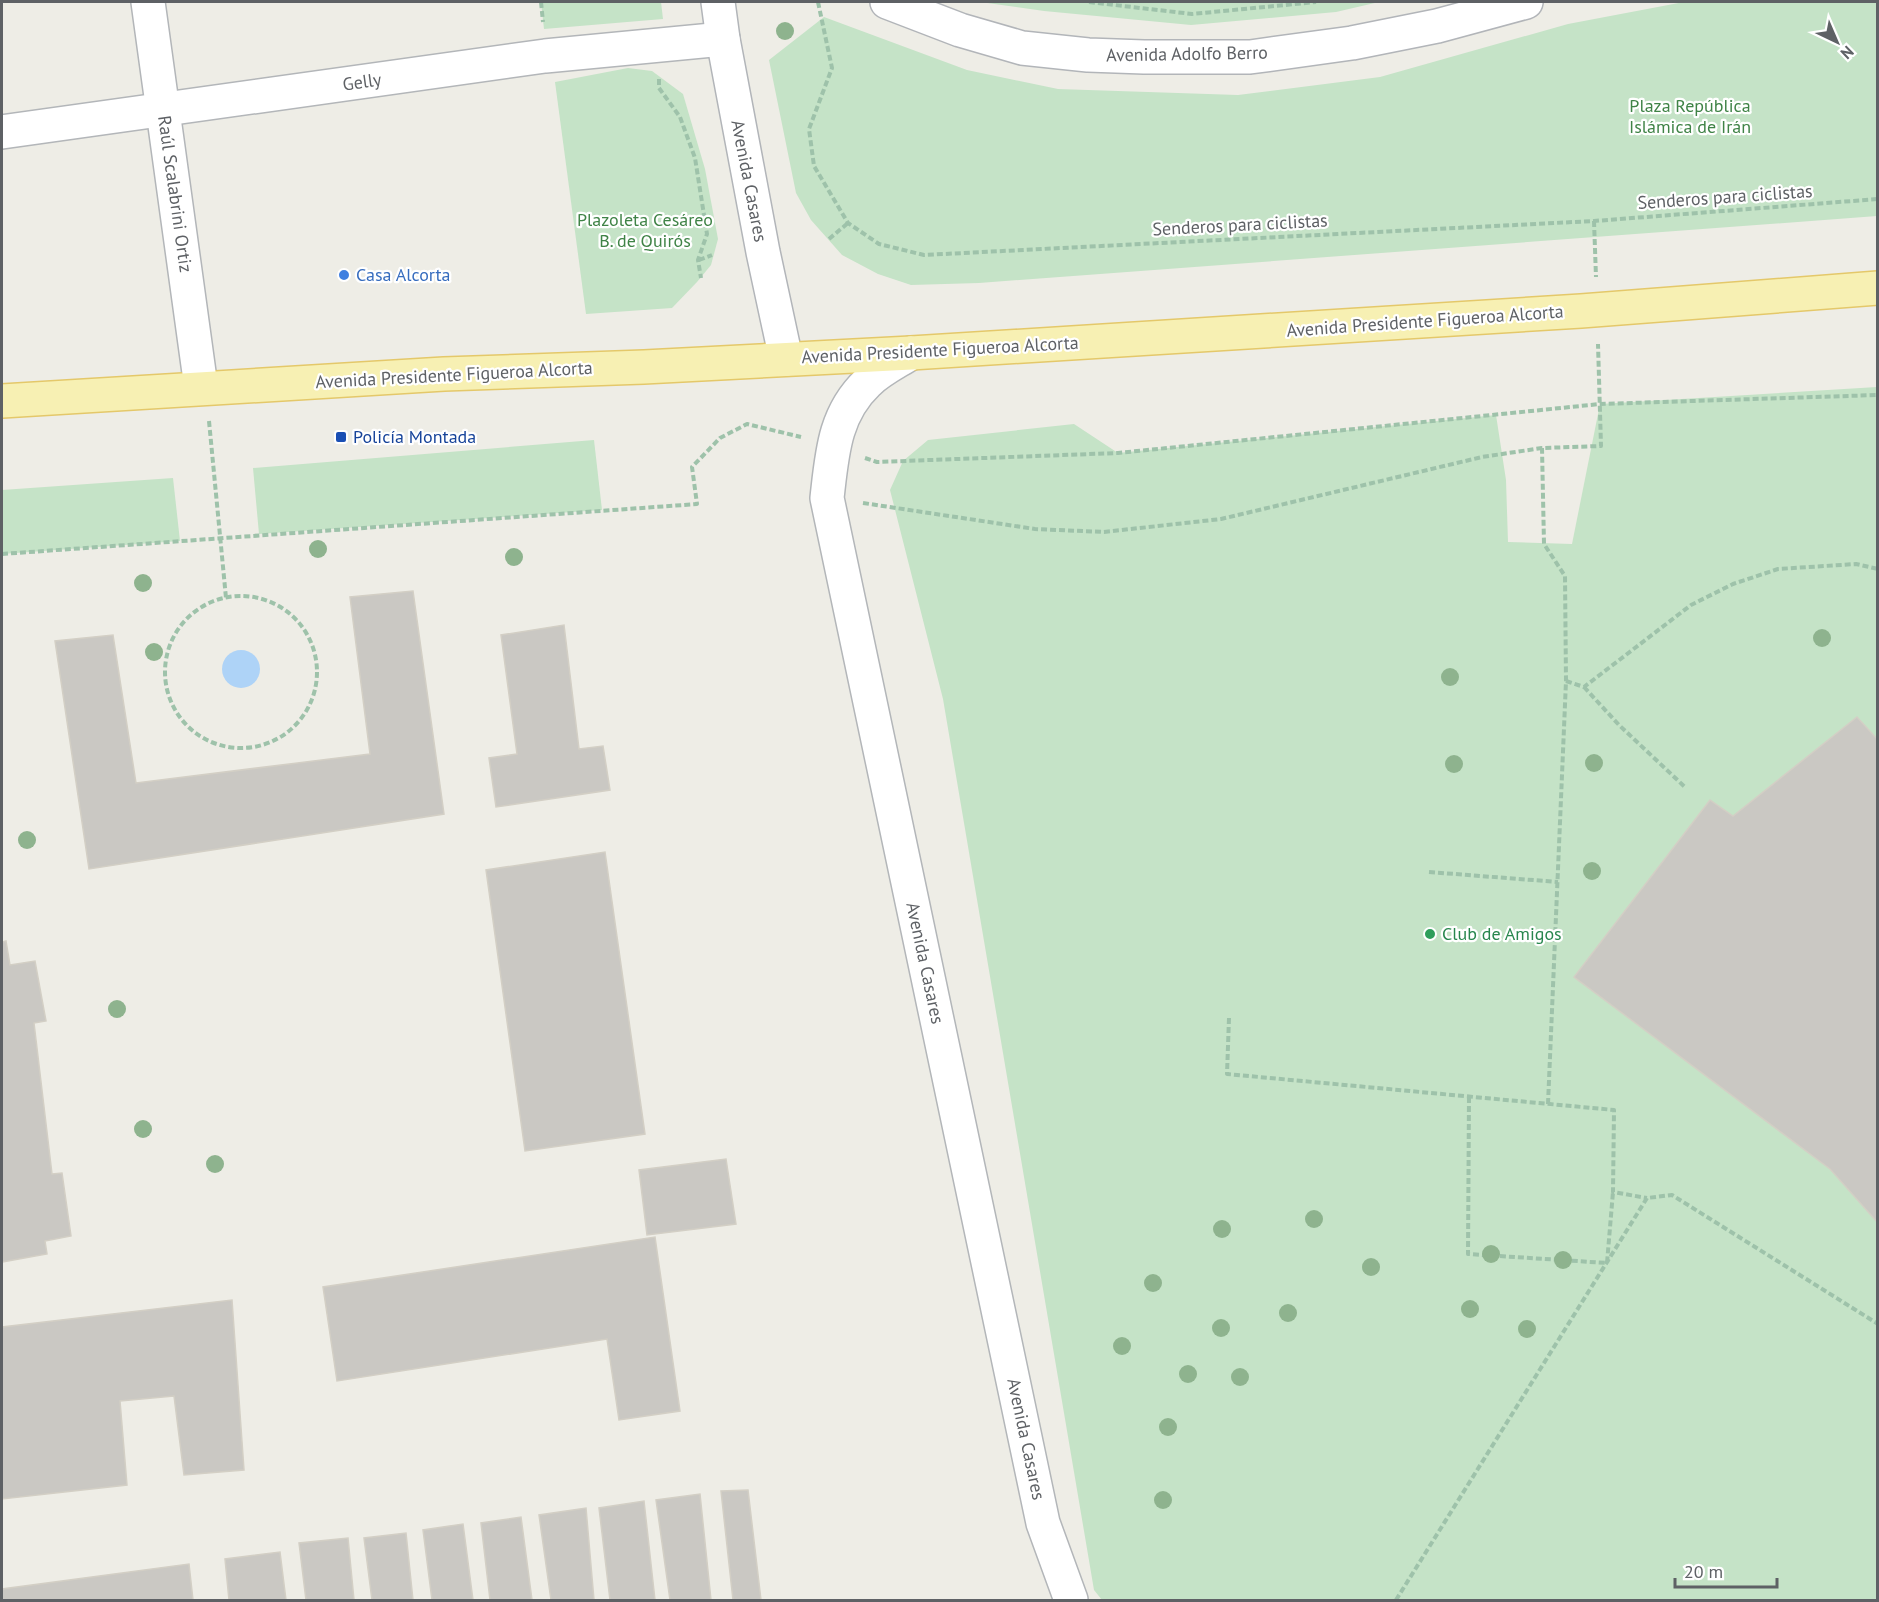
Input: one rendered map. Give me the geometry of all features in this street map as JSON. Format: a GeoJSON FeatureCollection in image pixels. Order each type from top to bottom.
{"type":"FeatureCollection","features":[{"type":"Feature","properties":{"kind":"main road","name":"Avenida Presidente Figueroa Alcorta"},"geometry":{"type":"LineString","coordinates":[[2,400],[444,374],[911,353],[1597,309],[1878,288]]}},
{"type":"Feature","properties":{"kind":"street","name":"Raúl Scalabrini Ortiz"},"geometry":{"type":"LineString","coordinates":[[148,2],[203,387]]}},
{"type":"Feature","properties":{"kind":"street","name":"Avenida Casares"},"geometry":{"type":"LineString","coordinates":[[718,2],[763,252],[786,359]]}},
{"type":"Feature","properties":{"kind":"street","name":"Avenida Adolfo Berro"},"geometry":{"type":"LineString","coordinates":[[887,2],[960,30],[1022,48],[1088,55],[1250,57],[1352,43],[1437,26],[1526,2]]}},
{"type":"Feature","properties":{"kind":"street","name":"Gelly"},"geometry":{"type":"LineString","coordinates":[[2,132],[545,56],[723,39]]}},
{"type":"Feature","properties":{"kind":"street","name":"Avenida Casares"},"geometry":{"type":"LineString","coordinates":[[911,353],[869,381],[844,412],[833,448],[826,498],[1043,1523],[1071,1600]]}},
{"type":"Feature","properties":{"kind":"path","name":"Senderos para ciclistas"},"geometry":{"type":"LineString","coordinates":[[818,2],[832,68],[809,129],[814,166],[848,223],[879,244],[924,255],[1594,220],[1878,199]]}},
{"type":"Feature","properties":{"kind":"path"},"geometry":{"type":"LineString","coordinates":[[1089,2],[1192,14],[1316,2]]}},
{"type":"Feature","properties":{"kind":"path"},"geometry":{"type":"LineString","coordinates":[[658,45],[659,88],[680,117],[694,158],[707,234],[698,260],[701,278]]}},
{"type":"Feature","properties":{"kind":"path"},"geometry":{"type":"LineString","coordinates":[[826,498],[1035,529],[1104,532],[1221,519],[1482,457],[1542,448],[1601,446],[1594,220]]}},
{"type":"Feature","properties":{"kind":"path"},"geometry":{"type":"LineString","coordinates":[[829,239],[848,223]]}},
{"type":"Feature","properties":{"kind":"path"},"geometry":{"type":"LineString","coordinates":[[698,260],[712,255]]}},
{"type":"Feature","properties":{"kind":"path"},"geometry":{"type":"LineString","coordinates":[[203,387],[226,598]]}},
{"type":"Feature","properties":{"kind":"path"},"geometry":{"type":"LineString","coordinates":[[2,554],[697,504],[693,467],[720,438],[747,424],[810,439],[877,462],[1118,453],[1600,404],[1878,395]]}},
{"type":"Feature","properties":{"kind":"path"},"geometry":{"type":"LineString","coordinates":[[1542,448],[1544,544],[1565,576],[1566,681],[1548,1104]]}},
{"type":"Feature","properties":{"kind":"path"},"geometry":{"type":"LineString","coordinates":[[1584,687],[1691,605],[1733,584],[1778,569],[1856,564],[1878,569]]}},
{"type":"Feature","properties":{"kind":"path"},"geometry":{"type":"LineString","coordinates":[[243,596],[268,600],[289,612],[306,631],[316,654],[318,678],[311,702],[298,724],[278,739],[255,747],[230,748],[206,740],[199,735],[186,724],[171,703],[165,678],[167,653],[178,630],[196,611],[226,598],[243,596]]}},
{"type":"Feature","properties":{"kind":"path"},"geometry":{"type":"LineString","coordinates":[[1566,681],[1584,687],[1686,788]]}},
{"type":"Feature","properties":{"kind":"path"},"geometry":{"type":"LineString","coordinates":[[1430,872],[1558,882]]}},
{"type":"Feature","properties":{"kind":"path"},"geometry":{"type":"LineString","coordinates":[[1229,1018],[1227,1074],[1614,1110],[1613,1192],[1607,1263]]}},
{"type":"Feature","properties":{"kind":"path"},"geometry":{"type":"LineString","coordinates":[[1469,1097],[1468,1254],[1607,1263]]}},
{"type":"Feature","properties":{"kind":"path"},"geometry":{"type":"LineString","coordinates":[[1613,1192],[1647,1198],[1672,1194],[1878,1324]]}},
{"type":"Feature","properties":{"kind":"path"},"geometry":{"type":"LineString","coordinates":[[1396,1600],[1647,1198]]}},
{"type":"Feature","properties":{"kind":"green space"},"geometry":{"type":"Polygon","coordinates":[[[541,2],[661,2],[663,19],[544,29],[541,2]]]}},
{"type":"Feature","properties":{"kind":"green space"},"geometry":{"type":"Polygon","coordinates":[[[980,2],[1379,2],[1336,12],[1191,25],[1044,11],[980,2]]]}},
{"type":"Feature","properties":{"kind":"green space","name":"Plaza República Islámica de Irán"},"geometry":{"type":"Polygon","coordinates":[[[1684,2],[1877,2],[1877,216],[979,283],[911,285],[878,274],[842,255],[811,220],[796,193],[769,60],[824,17],[967,70],[1058,89],[1238,95],[1380,77],[1568,24],[1684,2]]]}},
{"type":"Feature","properties":{"kind":"green space","name":"Plazoleta Cesáreo B. de Quirós"},"geometry":{"type":"Polygon","coordinates":[[[628,68],[652,71],[683,94],[705,169],[718,239],[711,265],[672,308],[586,314],[555,82],[628,68]]]}},
{"type":"Feature","properties":{"kind":"green space","name":"Club de Amigos"},"geometry":{"type":"Polygon","coordinates":[[[1877,387],[1877,1600],[1102,1600],[1094,1590],[943,699],[890,490],[903,461],[928,440],[1074,424],[1118,453],[1496,415],[1506,480],[1508,542],[1572,544],[1600,404],[1877,387]]]}},
{"type":"Feature","properties":{"kind":"green space"},"geometry":{"type":"Polygon","coordinates":[[[594,440],[602,510],[259,534],[253,468],[594,440]]]}},
{"type":"Feature","properties":{"kind":"green space"},"geometry":{"type":"Polygon","coordinates":[[[173,478],[180,541],[2,554],[2,490],[173,478]]]}},
{"type":"Feature","properties":{"kind":"water"},"geometry":{"type":"Polygon","coordinates":[[[241,650],[255,655],[260,669],[255,683],[241,688],[227,683],[222,669],[227,655],[241,650]]]}},
{"type":"Feature","properties":{"kind":"building"},"geometry":{"type":"Polygon","coordinates":[[[413,591],[444,814],[89,869],[55,641],[113,635],[136,783],[370,754],[350,597],[413,591]]]}},
{"type":"Feature","properties":{"kind":"building"},"geometry":{"type":"Polygon","coordinates":[[[564,625],[579,749],[603,746],[610,790],[496,807],[489,758],[517,754],[501,635],[564,625]]]}},
{"type":"Feature","properties":{"kind":"building"},"geometry":{"type":"Polygon","coordinates":[[[1857,717],[1878,740],[1878,1223],[1830,1169],[1574,977],[1710,800],[1733,816],[1857,717]]]}},
{"type":"Feature","properties":{"kind":"building"},"geometry":{"type":"Polygon","coordinates":[[[605,852],[645,1134],[525,1151],[486,870],[605,852]]]}},
{"type":"Feature","properties":{"kind":"building"},"geometry":{"type":"Polygon","coordinates":[[[6,941],[10,965],[35,961],[46,1021],[34,1023],[52,1174],[62,1173],[71,1236],[45,1241],[47,1254],[2,1262],[2,942],[6,941]]]}},
{"type":"Feature","properties":{"kind":"building"},"geometry":{"type":"Polygon","coordinates":[[[726,1159],[736,1224],[647,1235],[639,1170],[726,1159]]]}},
{"type":"Feature","properties":{"kind":"building"},"geometry":{"type":"Polygon","coordinates":[[[655,1237],[680,1411],[619,1420],[607,1339],[337,1381],[323,1287],[655,1237]]]}},
{"type":"Feature","properties":{"kind":"building"},"geometry":{"type":"Polygon","coordinates":[[[232,1300],[244,1470],[184,1475],[174,1396],[120,1401],[127,1485],[2,1499],[2,1327],[232,1300]]]}},
{"type":"Feature","properties":{"kind":"building"},"geometry":{"type":"Polygon","coordinates":[[[748,1490],[761,1600],[733,1600],[721,1491],[748,1490]]]}},
{"type":"Feature","properties":{"kind":"building"},"geometry":{"type":"Polygon","coordinates":[[[700,1494],[711,1600],[670,1600],[656,1500],[700,1494]]]}},
{"type":"Feature","properties":{"kind":"building"},"geometry":{"type":"Polygon","coordinates":[[[644,1501],[655,1600],[610,1600],[599,1508],[644,1501]]]}},
{"type":"Feature","properties":{"kind":"building"},"geometry":{"type":"Polygon","coordinates":[[[586,1508],[594,1600],[551,1600],[539,1515],[586,1508]]]}},
{"type":"Feature","properties":{"kind":"building"},"geometry":{"type":"Polygon","coordinates":[[[521,1517],[532,1600],[490,1600],[481,1523],[521,1517]]]}},
{"type":"Feature","properties":{"kind":"building"},"geometry":{"type":"Polygon","coordinates":[[[463,1524],[473,1600],[432,1600],[423,1530],[463,1524]]]}},
{"type":"Feature","properties":{"kind":"building"},"geometry":{"type":"Polygon","coordinates":[[[406,1533],[413,1600],[372,1600],[364,1538],[406,1533]]]}},
{"type":"Feature","properties":{"kind":"building"},"geometry":{"type":"Polygon","coordinates":[[[348,1538],[354,1600],[306,1600],[299,1543],[348,1538]]]}},
{"type":"Feature","properties":{"kind":"building"},"geometry":{"type":"Polygon","coordinates":[[[280,1552],[286,1600],[229,1600],[225,1559],[280,1552]]]}},
{"type":"Feature","properties":{"kind":"building"},"geometry":{"type":"Polygon","coordinates":[[[189,1564],[193,1600],[2,1600],[2,1589],[189,1564]]]}},
{"type":"Feature","properties":{"kind":"place","name":"Casa Alcorta"},"geometry":{"type":"Point","coordinates":[344,275]}},
{"type":"Feature","properties":{"kind":"place","name":"Policía Montada"},"geometry":{"type":"Point","coordinates":[341,437]}},
{"type":"Feature","properties":{"kind":"place","name":"Club de Amigos"},"geometry":{"type":"Point","coordinates":[1430,934]}}]}
